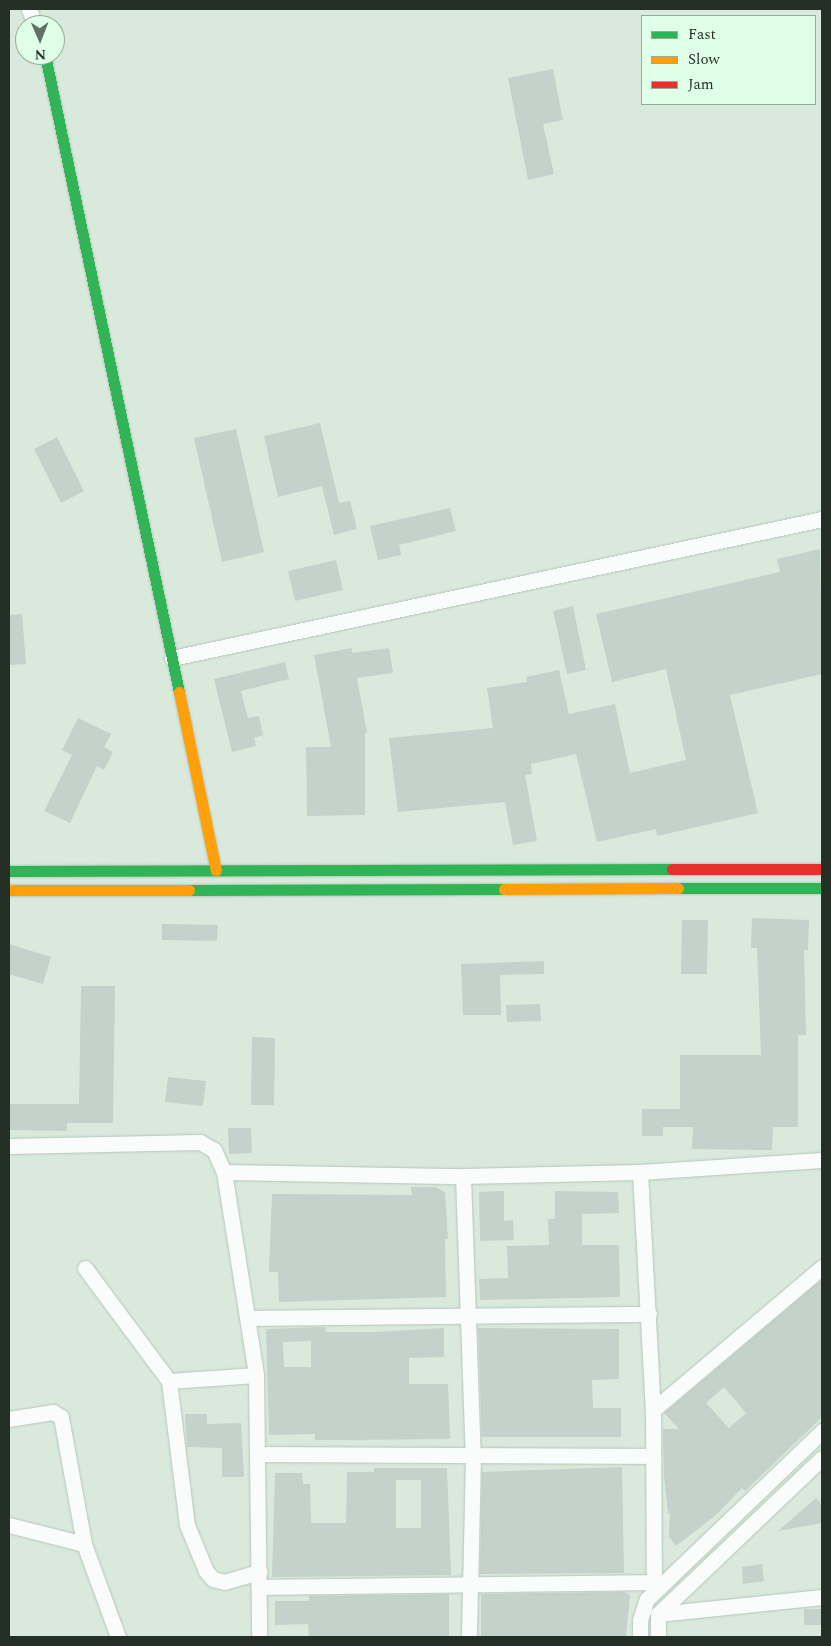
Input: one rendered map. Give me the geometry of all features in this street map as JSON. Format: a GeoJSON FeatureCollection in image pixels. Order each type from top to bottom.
{"type":"FeatureCollection","features":[{"type":"Feature","properties":{"kind":"main road"},"geometry":{"type":"LineString","coordinates":[[47,65],[216,870]]}},
{"type":"Feature","properties":{"kind":"main road"},"geometry":{"type":"LineString","coordinates":[[9,871],[822,869]]}},
{"type":"Feature","properties":{"kind":"main road"},"geometry":{"type":"LineString","coordinates":[[9,890],[822,888]]}},
{"type":"Feature","properties":{"kind":"street"},"geometry":{"type":"LineString","coordinates":[[172,658],[822,519]]}},
{"type":"Feature","properties":{"kind":"street"},"geometry":{"type":"LineString","coordinates":[[9,1146],[200,1142],[214,1150],[224,1172],[249,1318],[256,1375],[260,1637]]}},
{"type":"Feature","properties":{"kind":"street"},"geometry":{"type":"LineString","coordinates":[[224,1172],[463,1176],[640,1172],[822,1160]]}},
{"type":"Feature","properties":{"kind":"street"},"geometry":{"type":"LineString","coordinates":[[640,1172],[653,1410],[654,1587]]}},
{"type":"Feature","properties":{"kind":"street"},"geometry":{"type":"LineString","coordinates":[[463,1176],[473,1457],[469,1637]]}},
{"type":"Feature","properties":{"kind":"street"},"geometry":{"type":"LineString","coordinates":[[653,1410],[822,1267]]}},
{"type":"Feature","properties":{"kind":"street"},"geometry":{"type":"LineString","coordinates":[[85,1268],[169,1382],[187,1525],[206,1571],[213,1579],[224,1582],[260,1579],[470,1586],[654,1587]]}},
{"type":"Feature","properties":{"kind":"street"},"geometry":{"type":"LineString","coordinates":[[249,1318],[469,1318],[649,1314]]}},
{"type":"Feature","properties":{"kind":"street"},"geometry":{"type":"LineString","coordinates":[[169,1382],[256,1375]]}},
{"type":"Feature","properties":{"kind":"street"},"geometry":{"type":"LineString","coordinates":[[9,1419],[53,1412],[61,1417],[84,1544],[118,1637]]}},
{"type":"Feature","properties":{"kind":"street"},"geometry":{"type":"LineString","coordinates":[[640,1637],[640,1620],[647,1599],[654,1587],[822,1431]]}},
{"type":"Feature","properties":{"kind":"street"},"geometry":{"type":"LineString","coordinates":[[258,1454],[473,1457],[653,1456]]}},
{"type":"Feature","properties":{"kind":"street"},"geometry":{"type":"LineString","coordinates":[[658,1637],[658,1614],[822,1458]]}},
{"type":"Feature","properties":{"kind":"street"},"geometry":{"type":"LineString","coordinates":[[9,1525],[84,1544]]}},
{"type":"Feature","properties":{"kind":"street"},"geometry":{"type":"LineString","coordinates":[[658,1614],[822,1597]]}},
{"type":"Feature","properties":{"kind":"building"},"geometry":{"type":"Polygon","coordinates":[[[553,69],[563,120],[543,124],[554,174],[528,180],[508,78],[553,69]]]}},
{"type":"Feature","properties":{"kind":"building"},"geometry":{"type":"Polygon","coordinates":[[[320,423],[339,503],[350,501],[357,529],[334,535],[322,486],[278,497],[264,436],[320,423]]]}},
{"type":"Feature","properties":{"kind":"building"},"geometry":{"type":"Polygon","coordinates":[[[236,429],[264,552],[222,562],[194,438],[236,429]]]}},
{"type":"Feature","properties":{"kind":"building"},"geometry":{"type":"Polygon","coordinates":[[[57,437],[84,491],[61,503],[34,449],[57,437]]]}},
{"type":"Feature","properties":{"kind":"building"},"geometry":{"type":"Polygon","coordinates":[[[450,508],[456,531],[399,545],[401,555],[378,560],[370,526],[450,508]]]}},
{"type":"Feature","properties":{"kind":"building"},"geometry":{"type":"Polygon","coordinates":[[[820,549],[822,674],[730,695],[758,813],[657,836],[656,829],[597,842],[576,754],[531,764],[532,774],[525,775],[537,841],[513,845],[505,802],[398,812],[389,738],[493,728],[487,688],[527,682],[526,677],[559,670],[569,714],[615,704],[630,773],[686,760],[666,669],[612,682],[596,614],[780,572],[777,559],[820,549]]]}},
{"type":"Feature","properties":{"kind":"building"},"geometry":{"type":"Polygon","coordinates":[[[336,560],[343,590],[295,601],[288,571],[336,560]]]}},
{"type":"Feature","properties":{"kind":"building"},"geometry":{"type":"Polygon","coordinates":[[[573,606],[586,670],[567,674],[553,611],[573,606]]]}},
{"type":"Feature","properties":{"kind":"building"},"geometry":{"type":"Polygon","coordinates":[[[22,614],[26,664],[9,665],[9,615],[22,614]]]}},
{"type":"Feature","properties":{"kind":"building"},"geometry":{"type":"Polygon","coordinates":[[[352,648],[352,653],[389,648],[393,673],[357,678],[367,732],[365,733],[365,815],[307,816],[306,747],[331,747],[314,655],[352,648]]]}},
{"type":"Feature","properties":{"kind":"building"},"geometry":{"type":"Polygon","coordinates":[[[285,662],[289,679],[241,691],[248,718],[259,716],[263,735],[254,738],[256,746],[232,752],[214,679],[285,662]]]}},
{"type":"Feature","properties":{"kind":"building"},"geometry":{"type":"Polygon","coordinates":[[[78,718],[111,734],[104,747],[113,752],[104,770],[97,766],[70,823],[44,811],[72,755],[62,750],[78,718]]]}},
{"type":"Feature","properties":{"kind":"building"},"geometry":{"type":"Polygon","coordinates":[[[752,918],[809,920],[808,950],[804,950],[806,1035],[798,1035],[798,1127],[773,1127],[772,1150],[692,1149],[693,1127],[663,1127],[663,1136],[642,1136],[642,1109],[680,1109],[680,1055],[761,1055],[757,948],[751,948],[752,918]]]}},
{"type":"Feature","properties":{"kind":"building"},"geometry":{"type":"Polygon","coordinates":[[[682,920],[708,920],[707,974],[681,974],[682,920]]]}},
{"type":"Feature","properties":{"kind":"building"},"geometry":{"type":"Polygon","coordinates":[[[162,924],[218,925],[217,941],[162,940],[162,924]]]}},
{"type":"Feature","properties":{"kind":"building"},"geometry":{"type":"Polygon","coordinates":[[[9,944],[51,957],[43,984],[9,974],[9,944]]]}},
{"type":"Feature","properties":{"kind":"building"},"geometry":{"type":"Polygon","coordinates":[[[544,961],[544,974],[500,975],[501,1015],[463,1015],[461,964],[544,961]]]}},
{"type":"Feature","properties":{"kind":"building"},"geometry":{"type":"Polygon","coordinates":[[[81,986],[115,986],[113,1123],[67,1123],[67,1131],[9,1130],[9,1104],[79,1104],[81,986]]]}},
{"type":"Feature","properties":{"kind":"building"},"geometry":{"type":"Polygon","coordinates":[[[540,1004],[541,1021],[507,1022],[506,1005],[540,1004]]]}},
{"type":"Feature","properties":{"kind":"building"},"geometry":{"type":"Polygon","coordinates":[[[252,1037],[275,1038],[274,1105],[251,1105],[252,1037]]]}},
{"type":"Feature","properties":{"kind":"building"},"geometry":{"type":"Polygon","coordinates":[[[168,1077],[206,1081],[203,1106],[165,1102],[168,1077]]]}},
{"type":"Feature","properties":{"kind":"building"},"geometry":{"type":"Polygon","coordinates":[[[228,1128],[251,1128],[252,1153],[229,1154],[228,1128]]]}},
{"type":"Feature","properties":{"kind":"building"},"geometry":{"type":"Polygon","coordinates":[[[411,1187],[436,1187],[445,1192],[448,1239],[445,1239],[446,1297],[279,1302],[278,1272],[269,1272],[272,1194],[412,1195],[411,1187]]]}},
{"type":"Feature","properties":{"kind":"building"},"geometry":{"type":"Polygon","coordinates":[[[504,1191],[504,1221],[513,1220],[514,1240],[480,1241],[479,1192],[504,1191]]]}},
{"type":"Feature","properties":{"kind":"building"},"geometry":{"type":"Polygon","coordinates":[[[555,1191],[618,1192],[619,1213],[582,1214],[582,1245],[619,1245],[620,1297],[480,1300],[479,1279],[508,1278],[507,1246],[549,1245],[548,1219],[555,1219],[555,1191]]]}},
{"type":"Feature","properties":{"kind":"building"},"geometry":{"type":"Polygon","coordinates":[[[822,1279],[822,1417],[745,1491],[742,1488],[716,1515],[676,1546],[669,1537],[670,1513],[668,1513],[664,1475],[663,1429],[679,1429],[664,1413],[822,1279]],[[724,1387],[706,1403],[729,1428],[746,1413],[724,1387]]]}},
{"type":"Feature","properties":{"kind":"building"},"geometry":{"type":"Polygon","coordinates":[[[325,1327],[326,1332],[374,1332],[444,1328],[444,1357],[409,1358],[409,1384],[448,1384],[450,1439],[315,1440],[315,1434],[269,1435],[266,1329],[325,1327]],[[311,1341],[283,1342],[284,1367],[311,1367],[311,1341]]]}},
{"type":"Feature","properties":{"kind":"building"},"geometry":{"type":"Polygon","coordinates":[[[478,1328],[619,1329],[619,1379],[592,1380],[593,1408],[621,1408],[621,1437],[482,1437],[478,1328]]]}},
{"type":"Feature","properties":{"kind":"building"},"geometry":{"type":"Polygon","coordinates":[[[185,1414],[207,1414],[207,1424],[241,1423],[244,1477],[222,1477],[222,1448],[187,1447],[185,1414]]]}},
{"type":"Feature","properties":{"kind":"building"},"geometry":{"type":"Polygon","coordinates":[[[622,1467],[624,1573],[480,1574],[482,1472],[622,1467]]]}},
{"type":"Feature","properties":{"kind":"building"},"geometry":{"type":"Polygon","coordinates":[[[374,1468],[447,1468],[451,1575],[272,1577],[275,1473],[302,1473],[303,1484],[310,1484],[311,1523],[346,1523],[347,1472],[374,1472],[374,1468]],[[396,1480],[396,1528],[421,1528],[421,1480],[396,1480]]]}},
{"type":"Feature","properties":{"kind":"building"},"geometry":{"type":"Polygon","coordinates":[[[816,1498],[822,1505],[822,1523],[778,1531],[816,1498]]]}},
{"type":"Feature","properties":{"kind":"building"},"geometry":{"type":"Polygon","coordinates":[[[762,1564],[764,1581],[743,1584],[742,1567],[762,1564]]]}},
{"type":"Feature","properties":{"kind":"building"},"geometry":{"type":"Polygon","coordinates":[[[624,1592],[630,1595],[626,1637],[481,1637],[481,1594],[624,1592]]]}},
{"type":"Feature","properties":{"kind":"building"},"geometry":{"type":"Polygon","coordinates":[[[449,1594],[449,1637],[309,1637],[308,1624],[275,1625],[275,1601],[309,1601],[309,1596],[449,1594]]]}},
{"type":"Feature","properties":{"kind":"building"},"geometry":{"type":"Polygon","coordinates":[[[804,1609],[822,1609],[822,1625],[804,1625],[804,1609]]]}},
{"type":"Feature","properties":{"kind":"traffic: fast"},"geometry":{"type":"LineString","coordinates":[[47,65],[179,692]]}},
{"type":"Feature","properties":{"kind":"traffic: fast"},"geometry":{"type":"LineString","coordinates":[[9,871],[672,869]]}},
{"type":"Feature","properties":{"kind":"traffic: fast"},"geometry":{"type":"LineString","coordinates":[[678,888],[822,888]]}},
{"type":"Feature","properties":{"kind":"traffic: fast"},"geometry":{"type":"LineString","coordinates":[[189,890],[504,889]]}},
{"type":"Feature","properties":{"kind":"traffic: slow"},"geometry":{"type":"LineString","coordinates":[[179,692],[216,870]]}},
{"type":"Feature","properties":{"kind":"traffic: slow"},"geometry":{"type":"LineString","coordinates":[[504,889],[678,888]]}},
{"type":"Feature","properties":{"kind":"traffic: slow"},"geometry":{"type":"LineString","coordinates":[[9,890],[189,890]]}},
{"type":"Feature","properties":{"kind":"traffic: jam"},"geometry":{"type":"LineString","coordinates":[[672,869],[822,869]]}}]}
